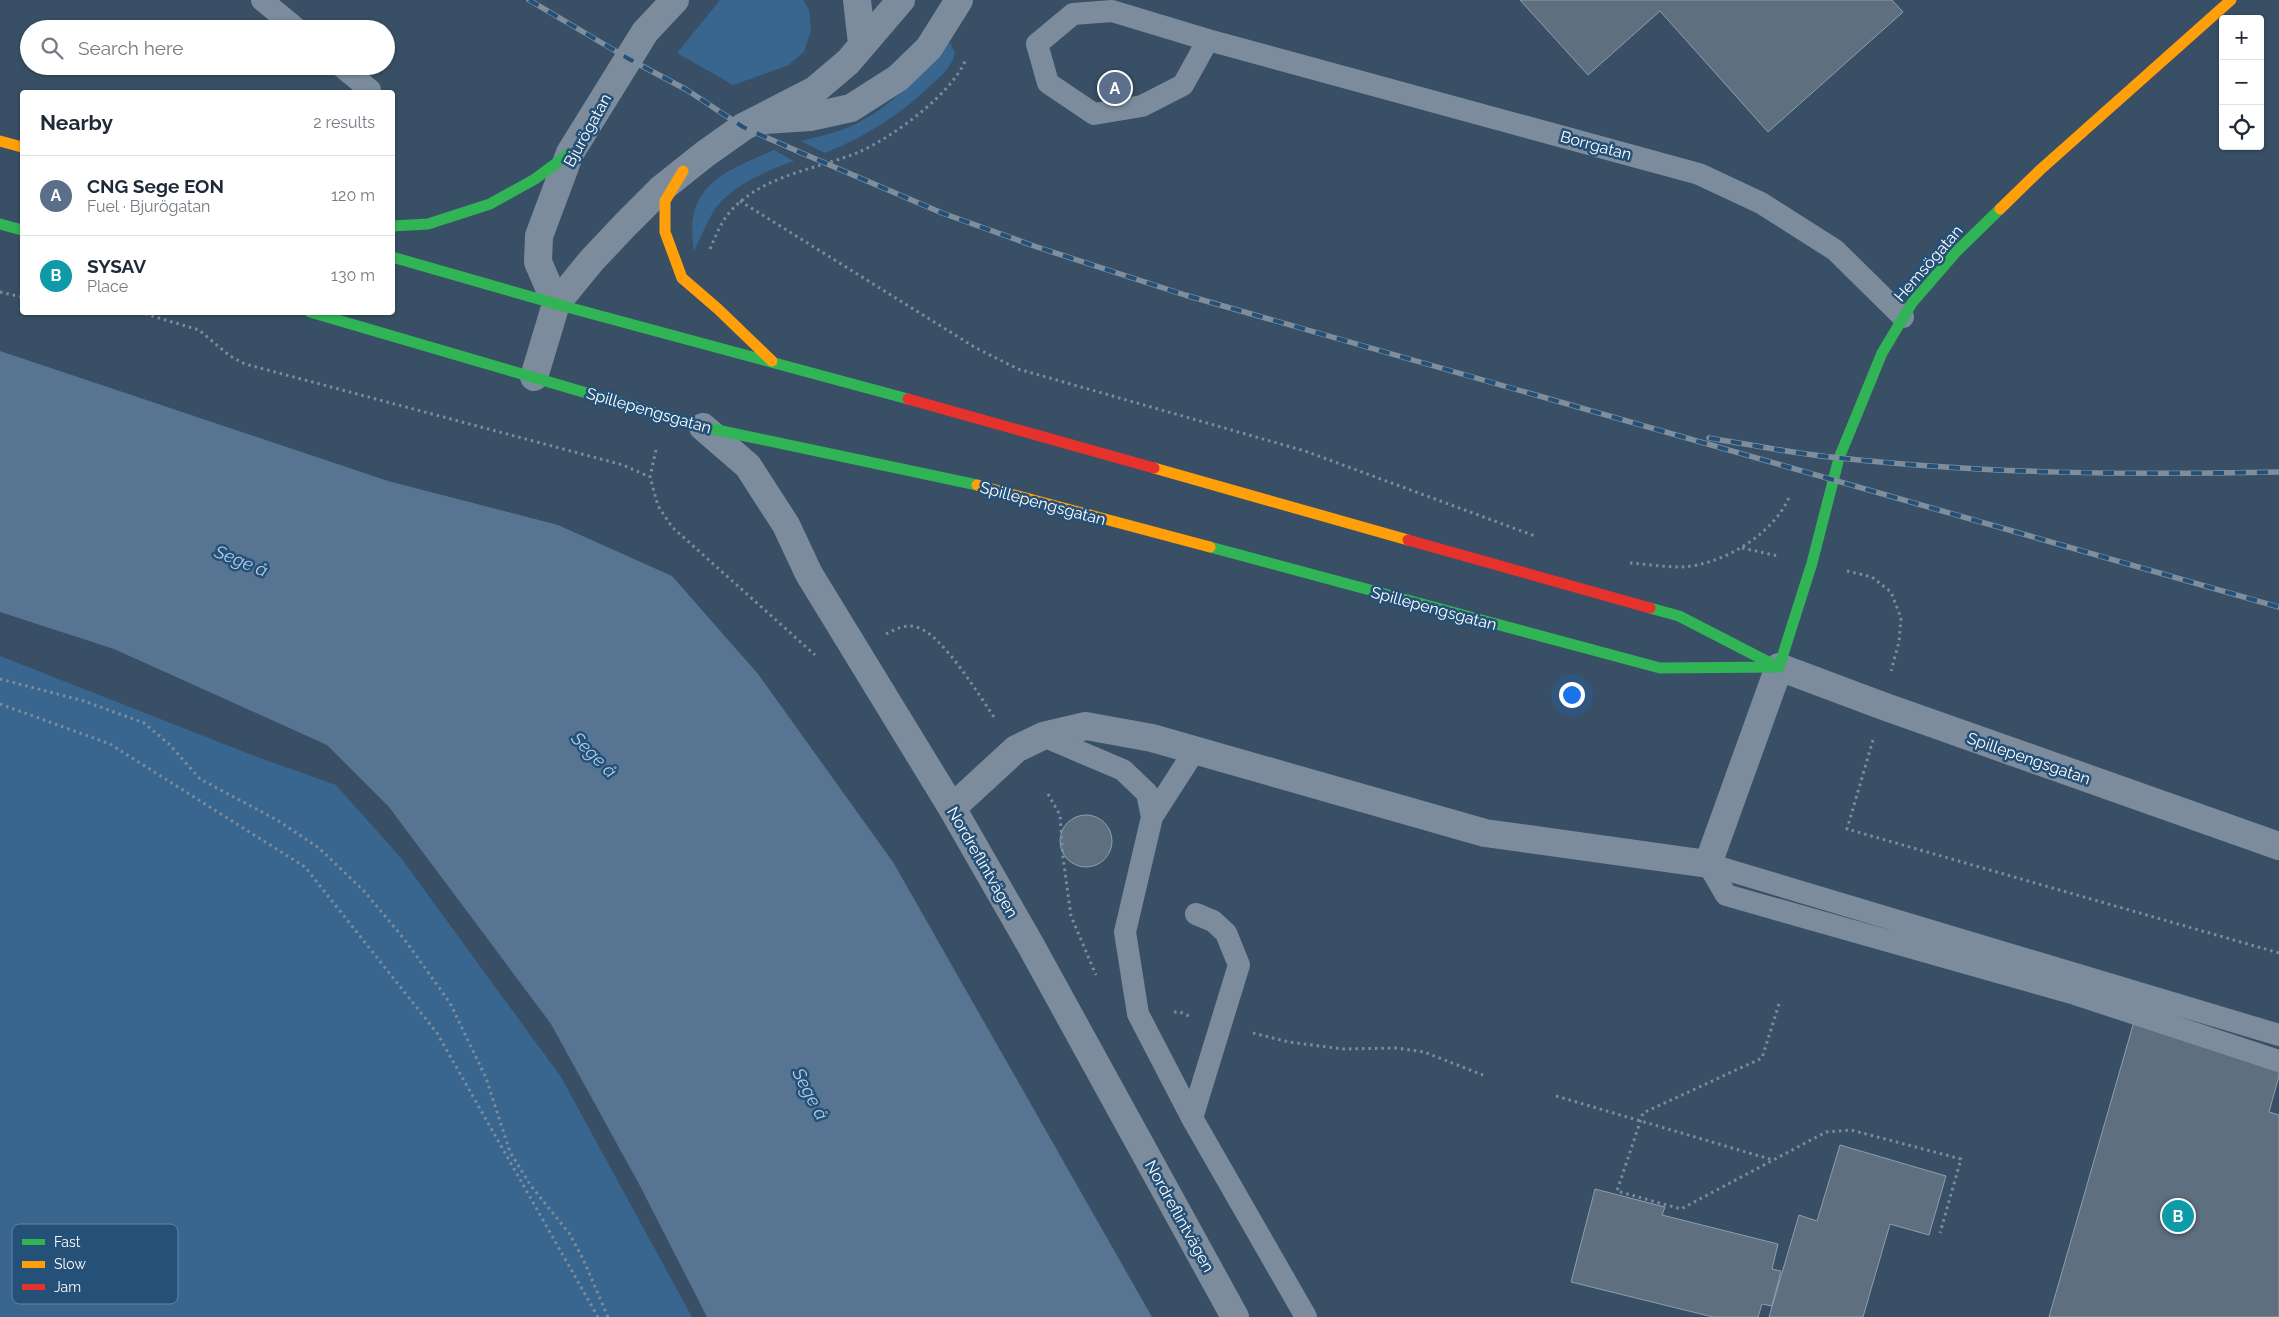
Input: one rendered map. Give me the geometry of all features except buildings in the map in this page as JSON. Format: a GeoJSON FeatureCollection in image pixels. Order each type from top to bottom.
{"type":"FeatureCollection","features":[{"type":"Feature","properties":{"kind":"street"},"geometry":{"type":"LineString","coordinates":[[645,32],[649,0]]}},
{"type":"Feature","properties":{"kind":"street","name":"Bjurögatan"},"geometry":{"type":"LineString","coordinates":[[556,304],[538,262],[539,236],[570,153],[645,32],[675,0]]}},
{"type":"Feature","properties":{"kind":"street"},"geometry":{"type":"LineString","coordinates":[[857,0],[862,44]]}},
{"type":"Feature","properties":{"kind":"street"},"geometry":{"type":"LineString","coordinates":[[534,377],[556,304],[592,260],[626,224],[662,188],[744,127],[815,90],[848,62],[901,0]]}},
{"type":"Feature","properties":{"kind":"street"},"geometry":{"type":"LineString","coordinates":[[756,120],[810,117],[852,108],[898,78],[929,48],[959,0]]}},
{"type":"Feature","properties":{"kind":"street","name":"Hemsögatan"},"geometry":{"type":"LineString","coordinates":[[1779,668],[1812,563],[1839,458],[1882,353],[1903,317],[1957,251],[2033,177],[2231,0]]}},
{"type":"Feature","properties":{"kind":"street"},"geometry":{"type":"LineString","coordinates":[[0,141],[20,146]]}},
{"type":"Feature","properties":{"kind":"street"},"geometry":{"type":"LineString","coordinates":[[395,226],[428,224],[490,204],[535,179],[570,153]]}},
{"type":"Feature","properties":{"kind":"street"},"geometry":{"type":"LineString","coordinates":[[683,171],[666,201],[664,232],[682,278],[718,308],[773,362]]}},
{"type":"Feature","properties":{"kind":"street"},"geometry":{"type":"LineString","coordinates":[[0,224],[20,229]]}},
{"type":"Feature","properties":{"kind":"street","name":"Spillepengsgatan"},"geometry":{"type":"LineString","coordinates":[[395,259],[773,362],[1679,616],[1779,668],[2279,846]]}},
{"type":"Feature","properties":{"kind":"street","name":"Spillepengsgatan"},"geometry":{"type":"LineString","coordinates":[[320,315],[703,427],[966,482],[1660,668],[1779,668]]}},
{"type":"Feature","properties":{"kind":"street","name":"Nordreflintvägen"},"geometry":{"type":"LineString","coordinates":[[703,427],[748,466],[786,525],[809,574],[952,808],[1030,944],[1235,1317]]}},
{"type":"Feature","properties":{"kind":"street"},"geometry":{"type":"LineString","coordinates":[[952,808],[1016,749],[1043,736],[1086,726],[1152,738],[1485,833],[1708,864],[1779,668]]}},
{"type":"Feature","properties":{"kind":"lane"},"geometry":{"type":"LineString","coordinates":[[262,0],[285,20]]}},
{"type":"Feature","properties":{"kind":"lane","name":"Borrgatan"},"geometry":{"type":"LineString","coordinates":[[1208,40],[1183,84],[1142,106],[1094,114],[1048,83],[1037,44],[1073,14],[1112,11],[1208,40],[1699,174],[1761,203],[1835,250],[1903,317]]}},
{"type":"Feature","properties":{"kind":"lane"},"geometry":{"type":"LineString","coordinates":[[352,75],[370,90]]}},
{"type":"Feature","properties":{"kind":"lane"},"geometry":{"type":"LineString","coordinates":[[1043,736],[1123,770],[1147,793],[1152,817]]}},
{"type":"Feature","properties":{"kind":"lane"},"geometry":{"type":"LineString","coordinates":[[1195,750],[1152,817],[1126,932],[1138,1014],[1192,1118],[1306,1317]]}},
{"type":"Feature","properties":{"kind":"lane"},"geometry":{"type":"LineString","coordinates":[[1708,864],[2279,1035]]}},
{"type":"Feature","properties":{"kind":"lane"},"geometry":{"type":"LineString","coordinates":[[1708,864],[1726,895],[2075,994],[2279,1061]]}},
{"type":"Feature","properties":{"kind":"lane"},"geometry":{"type":"LineString","coordinates":[[1192,1118],[1239,964],[1226,933],[1213,921],[1196,914]]}},
{"type":"Feature","properties":{"kind":"path"},"geometry":{"type":"LineString","coordinates":[[707,255],[722,220],[740,201],[761,187],[859,151],[895,132],[933,102],[962,68],[968,54]]}},
{"type":"Feature","properties":{"kind":"path"},"geometry":{"type":"LineString","coordinates":[[740,201],[976,348],[1018,370],[1305,451],[1542,539]]}},
{"type":"Feature","properties":{"kind":"path"},"geometry":{"type":"LineString","coordinates":[[0,292],[20,297]]}},
{"type":"Feature","properties":{"kind":"path"},"geometry":{"type":"LineString","coordinates":[[150,315],[199,330],[230,356],[245,364],[623,465],[650,477]]}},
{"type":"Feature","properties":{"kind":"path"},"geometry":{"type":"LineString","coordinates":[[656,448],[650,477],[658,506],[672,528],[821,660]]}},
{"type":"Feature","properties":{"kind":"path"},"geometry":{"type":"LineString","coordinates":[[1623,562],[1680,567],[1708,562],[1742,548],[1769,526],[1791,494]]}},
{"type":"Feature","properties":{"kind":"path"},"geometry":{"type":"LineString","coordinates":[[1742,548],[1872,576],[1890,592],[1901,618],[1899,642],[1883,706],[1846,829],[2279,953]]}},
{"type":"Feature","properties":{"kind":"path"},"geometry":{"type":"LineString","coordinates":[[884,635],[901,626],[916,627],[930,633],[942,644],[997,721]]}},
{"type":"Feature","properties":{"kind":"path"},"geometry":{"type":"LineString","coordinates":[[0,679],[84,701],[144,723],[169,744],[200,779],[277,820],[319,848],[364,891],[405,940],[450,1003],[486,1078],[510,1152],[531,1186],[569,1233],[608,1317]]}},
{"type":"Feature","properties":{"kind":"path"},"geometry":{"type":"LineString","coordinates":[[0,704],[110,744],[305,867],[437,1033],[598,1317]]}},
{"type":"Feature","properties":{"kind":"path"},"geometry":{"type":"LineString","coordinates":[[1048,794],[1060,815],[1063,857],[1071,916],[1098,980]]}},
{"type":"Feature","properties":{"kind":"path"},"geometry":{"type":"LineString","coordinates":[[1779,1004],[1762,1058],[1643,1113],[1618,1191],[1681,1208],[1826,1132],[1852,1130],[1961,1160],[1940,1233]]}},
{"type":"Feature","properties":{"kind":"path"},"geometry":{"type":"LineString","coordinates":[[1172,1013],[1180,1012],[1198,1020],[1290,1042],[1343,1049],[1397,1048],[1424,1052],[1483,1075]]}},
{"type":"Feature","properties":{"kind":"path"},"geometry":{"type":"LineString","coordinates":[[1556,1096],[1773,1160]]}},
{"type":"Feature","properties":{"kind":"shaded area"},"geometry":{"type":"Polygon","coordinates":[[[720,0],[803,0],[809,10],[811,30],[804,52],[787,66],[733,85],[677,53],[720,0]]]}},
{"type":"Feature","properties":{"kind":"shaded area"},"geometry":{"type":"Polygon","coordinates":[[[950,42],[955,53],[945,71],[918,97],[880,125],[854,140],[825,153],[801,141],[849,127],[878,111],[917,78],[950,42]]]}},
{"type":"Feature","properties":{"kind":"shaded area"},"geometry":{"type":"Polygon","coordinates":[[[774,150],[794,161],[749,180],[729,194],[713,212],[694,251],[692,229],[695,211],[701,196],[723,174],[774,150]]]}},
{"type":"Feature","properties":{"kind":"shaded area"},"geometry":{"type":"Polygon","coordinates":[[[0,656],[252,755],[336,785],[401,858],[561,1077],[692,1317],[0,1317],[0,656]]]}},
{"type":"Feature","properties":{"kind":"water","name":"Sege å"},"geometry":{"type":"Polygon","coordinates":[[[0,351],[388,481],[558,525],[672,576],[758,674],[893,862],[1152,1317],[707,1317],[639,1184],[551,1024],[389,807],[327,745],[114,649],[0,612],[0,351]]]}},
{"type":"Feature","properties":{"kind":"railway"},"geometry":{"type":"LineString","coordinates":[[529,0],[629,59],[687,90],[743,127],[942,213],[1037,247],[1185,295],[2279,607]]}},
{"type":"Feature","properties":{"kind":"railway"},"geometry":{"type":"LineString","coordinates":[[1709,438],[1824,456],[1950,467],[2114,473],[2279,472]]}},
{"type":"Feature","properties":{"kind":"traffic: fast"},"geometry":{"type":"LineString","coordinates":[[395,226],[428,224],[490,204],[535,179],[570,153]]}},
{"type":"Feature","properties":{"kind":"traffic: fast"},"geometry":{"type":"LineString","coordinates":[[1779,667],[1812,563],[1839,458],[1882,353],[1912,303],[1957,251],[2000,209]]}},
{"type":"Feature","properties":{"kind":"traffic: fast"},"geometry":{"type":"LineString","coordinates":[[0,224],[20,229]]}},
{"type":"Feature","properties":{"kind":"traffic: fast"},"geometry":{"type":"LineString","coordinates":[[395,258],[556,304],[908,399]]}},
{"type":"Feature","properties":{"kind":"traffic: fast"},"geometry":{"type":"LineString","coordinates":[[320,315],[703,427],[977,485]]}},
{"type":"Feature","properties":{"kind":"traffic: fast"},"geometry":{"type":"LineString","coordinates":[[1210,547],[1660,668],[1779,667]]}},
{"type":"Feature","properties":{"kind":"traffic: fast"},"geometry":{"type":"LineString","coordinates":[[1650,608],[1679,616],[1776,666]]}},
{"type":"Feature","properties":{"kind":"traffic: slow"},"geometry":{"type":"LineString","coordinates":[[2000,209],[2040,170],[2231,0]]}},
{"type":"Feature","properties":{"kind":"traffic: slow"},"geometry":{"type":"LineString","coordinates":[[0,141],[20,146]]}},
{"type":"Feature","properties":{"kind":"traffic: slow"},"geometry":{"type":"LineString","coordinates":[[683,171],[665,201],[665,232],[682,278],[718,309],[772,361]]}},
{"type":"Feature","properties":{"kind":"traffic: slow"},"geometry":{"type":"LineString","coordinates":[[1154,468],[1408,540]]}},
{"type":"Feature","properties":{"kind":"traffic: slow"},"geometry":{"type":"LineString","coordinates":[[977,485],[1210,547]]}},
{"type":"Feature","properties":{"kind":"traffic: jam"},"geometry":{"type":"LineString","coordinates":[[908,399],[1154,468]]}},
{"type":"Feature","properties":{"kind":"traffic: jam"},"geometry":{"type":"LineString","coordinates":[[1408,540],[1650,608]]}},
{"type":"Feature","properties":{"kind":"place","name":"CNG Sege EON"},"geometry":{"type":"Point","coordinates":[1115,88]}},
{"type":"Feature","properties":{"kind":"place","name":"SYSAV"},"geometry":{"type":"Point","coordinates":[2178,1216]}}]}
